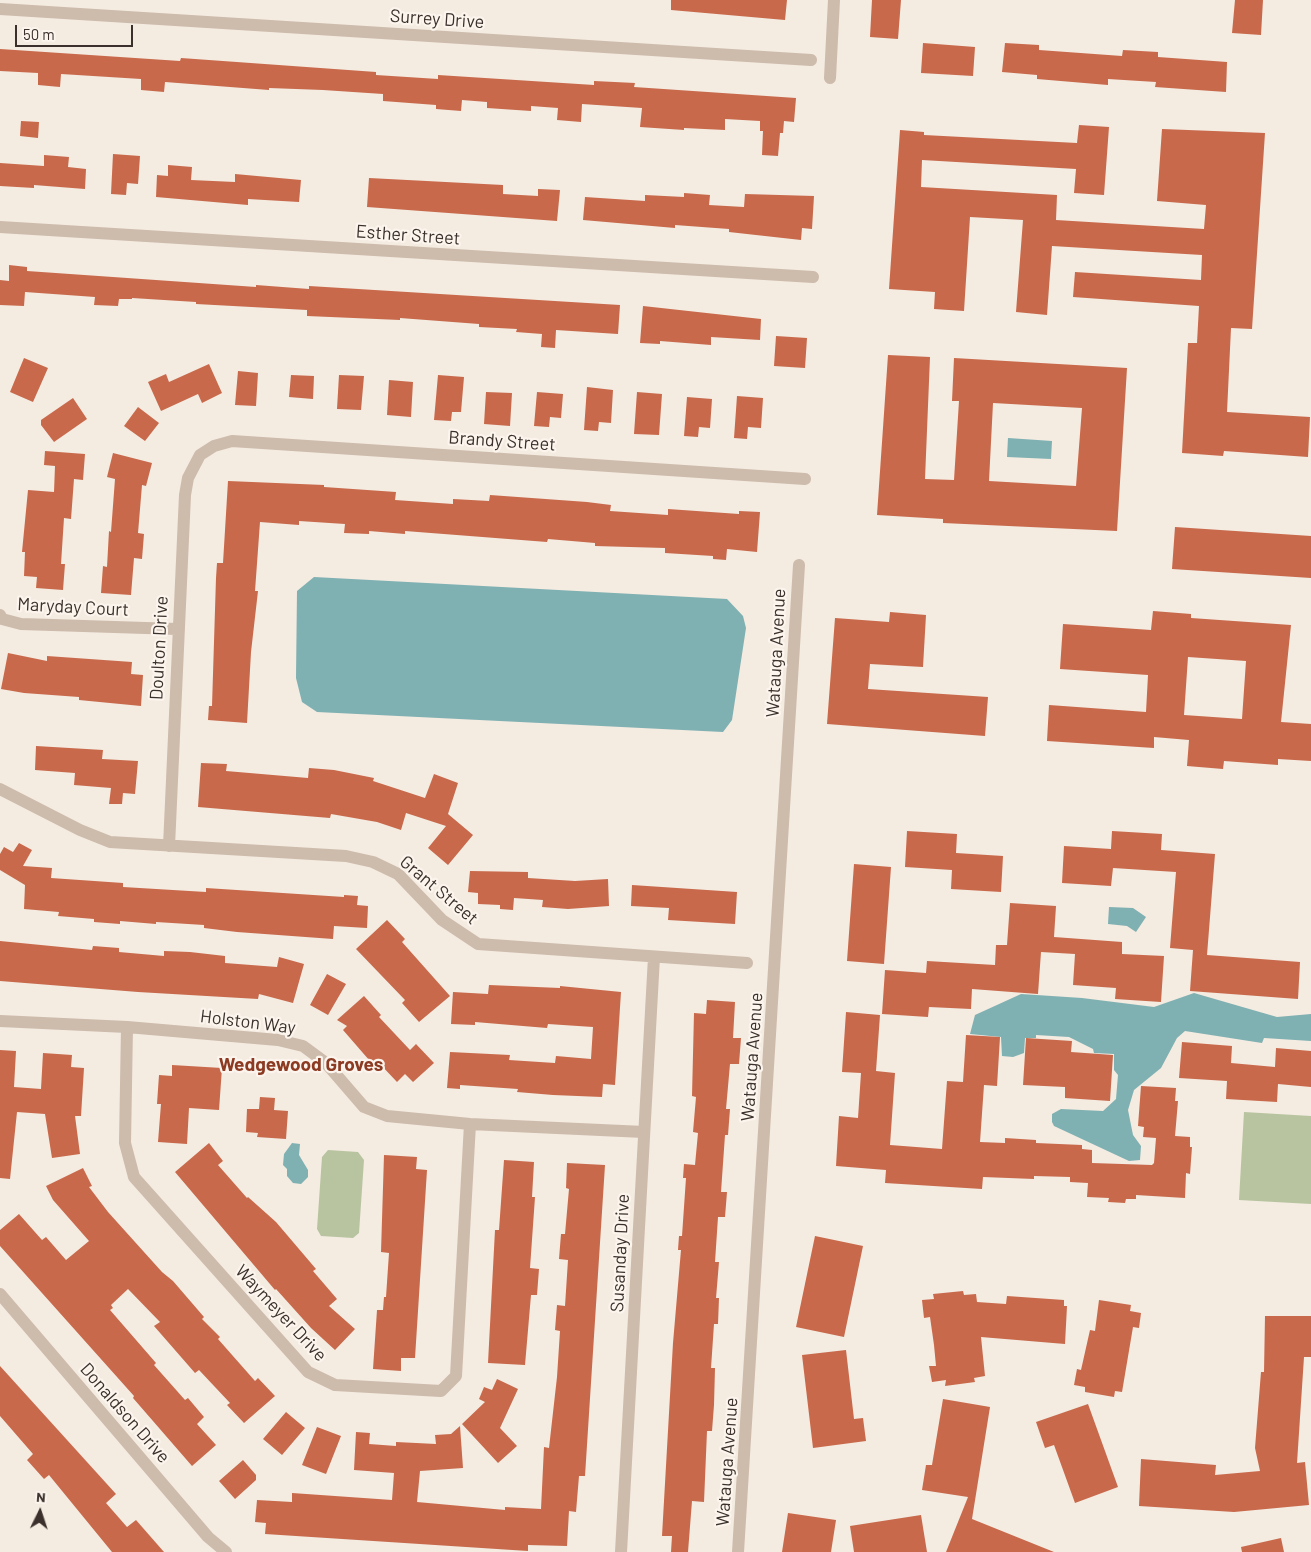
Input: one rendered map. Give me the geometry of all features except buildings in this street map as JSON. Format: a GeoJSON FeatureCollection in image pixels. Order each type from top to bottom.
{"type":"FeatureCollection","features":[{"type":"Feature","properties":{"kind":"street"},"geometry":{"type":"LineString","coordinates":[[830,78],[834,0]]}},
{"type":"Feature","properties":{"kind":"street","name":"Surrey Drive"},"geometry":{"type":"LineString","coordinates":[[0,9],[811,60]]}},
{"type":"Feature","properties":{"kind":"street","name":"Esther Street"},"geometry":{"type":"LineString","coordinates":[[0,227],[813,277]]}},
{"type":"Feature","properties":{"kind":"street","name":"Brandy Street"},"geometry":{"type":"LineString","coordinates":[[200,455],[214,446],[232,441],[804,479]]}},
{"type":"Feature","properties":{"kind":"street","name":"Doulton Drive"},"geometry":{"type":"LineString","coordinates":[[169,846],[177,629],[185,495],[188,478],[200,455]]}},
{"type":"Feature","properties":{"kind":"street","name":"Watauga Avenue"},"geometry":{"type":"LineString","coordinates":[[738,1552],[799,565]]}},
{"type":"Feature","properties":{"kind":"street","name":"Maryday Court"},"geometry":{"type":"LineString","coordinates":[[0,615],[2,619],[21,624],[177,629]]}},
{"type":"Feature","properties":{"kind":"street","name":"Grant Street"},"geometry":{"type":"LineString","coordinates":[[0,789],[80,830],[110,842],[346,856],[373,862],[398,874],[442,920],[478,944],[747,962]]}},
{"type":"Feature","properties":{"kind":"street","name":"Susanday Drive"},"geometry":{"type":"LineString","coordinates":[[621,1552],[654,957]]}},
{"type":"Feature","properties":{"kind":"street","name":"Holston Way"},"geometry":{"type":"LineString","coordinates":[[0,1021],[127,1027],[278,1040],[303,1046],[326,1063],[364,1107],[387,1116],[470,1124],[644,1132]]}},
{"type":"Feature","properties":{"kind":"street","name":"Waymeyer Drive"},"geometry":{"type":"LineString","coordinates":[[127,1027],[125,1143],[134,1177],[308,1372],[334,1385],[441,1391],[456,1376],[470,1124]]}},
{"type":"Feature","properties":{"kind":"street","name":"Donaldson Drive"},"geometry":{"type":"LineString","coordinates":[[0,1294],[208,1537],[226,1552]]}},
{"type":"Feature","properties":{"kind":"green space"},"geometry":{"type":"Polygon","coordinates":[[[1244,1112],[1311,1116],[1311,1204],[1239,1200],[1244,1112]]]}},
{"type":"Feature","properties":{"kind":"green space"},"geometry":{"type":"Polygon","coordinates":[[[328,1150],[358,1152],[364,1160],[359,1233],[353,1238],[321,1236],[317,1229],[322,1157],[328,1150]]]}},
{"type":"Feature","properties":{"kind":"water"},"geometry":{"type":"Polygon","coordinates":[[[1008,438],[1052,441],[1051,459],[1007,457],[1008,438]]]}},
{"type":"Feature","properties":{"kind":"water"},"geometry":{"type":"Polygon","coordinates":[[[314,577],[727,599],[743,616],[746,628],[732,720],[723,732],[317,712],[302,702],[296,678],[297,591],[314,577]]]}},
{"type":"Feature","properties":{"kind":"water"},"geometry":{"type":"Polygon","coordinates":[[[1109,907],[1133,908],[1146,917],[1136,932],[1127,926],[1108,924],[1109,907]]]}},
{"type":"Feature","properties":{"kind":"water"},"geometry":{"type":"Polygon","coordinates":[[[1194,993],[1277,1017],[1311,1014],[1311,1041],[1264,1038],[1262,1043],[1185,1031],[1177,1038],[1161,1068],[1134,1090],[1128,1110],[1133,1135],[1141,1146],[1140,1160],[1129,1161],[1054,1126],[1052,1122],[1052,1114],[1061,1109],[1103,1111],[1116,1099],[1118,1075],[1114,1070],[1114,1054],[1094,1053],[1093,1049],[1069,1037],[1036,1035],[1036,1038],[1025,1038],[1024,1053],[1013,1057],[1002,1056],[1001,1037],[970,1034],[975,1015],[1021,994],[1082,998],[1154,1007],[1194,993]]]}},
{"type":"Feature","properties":{"kind":"water"},"geometry":{"type":"Polygon","coordinates":[[[292,1143],[300,1144],[299,1155],[308,1170],[308,1177],[301,1184],[293,1183],[287,1176],[287,1169],[283,1165],[284,1154],[292,1143]]]}},
{"type":"Feature","properties":{"kind":"district","name":"Wedgewood Groves"},"geometry":{"type":"Point","coordinates":[301,1065]}}]}
